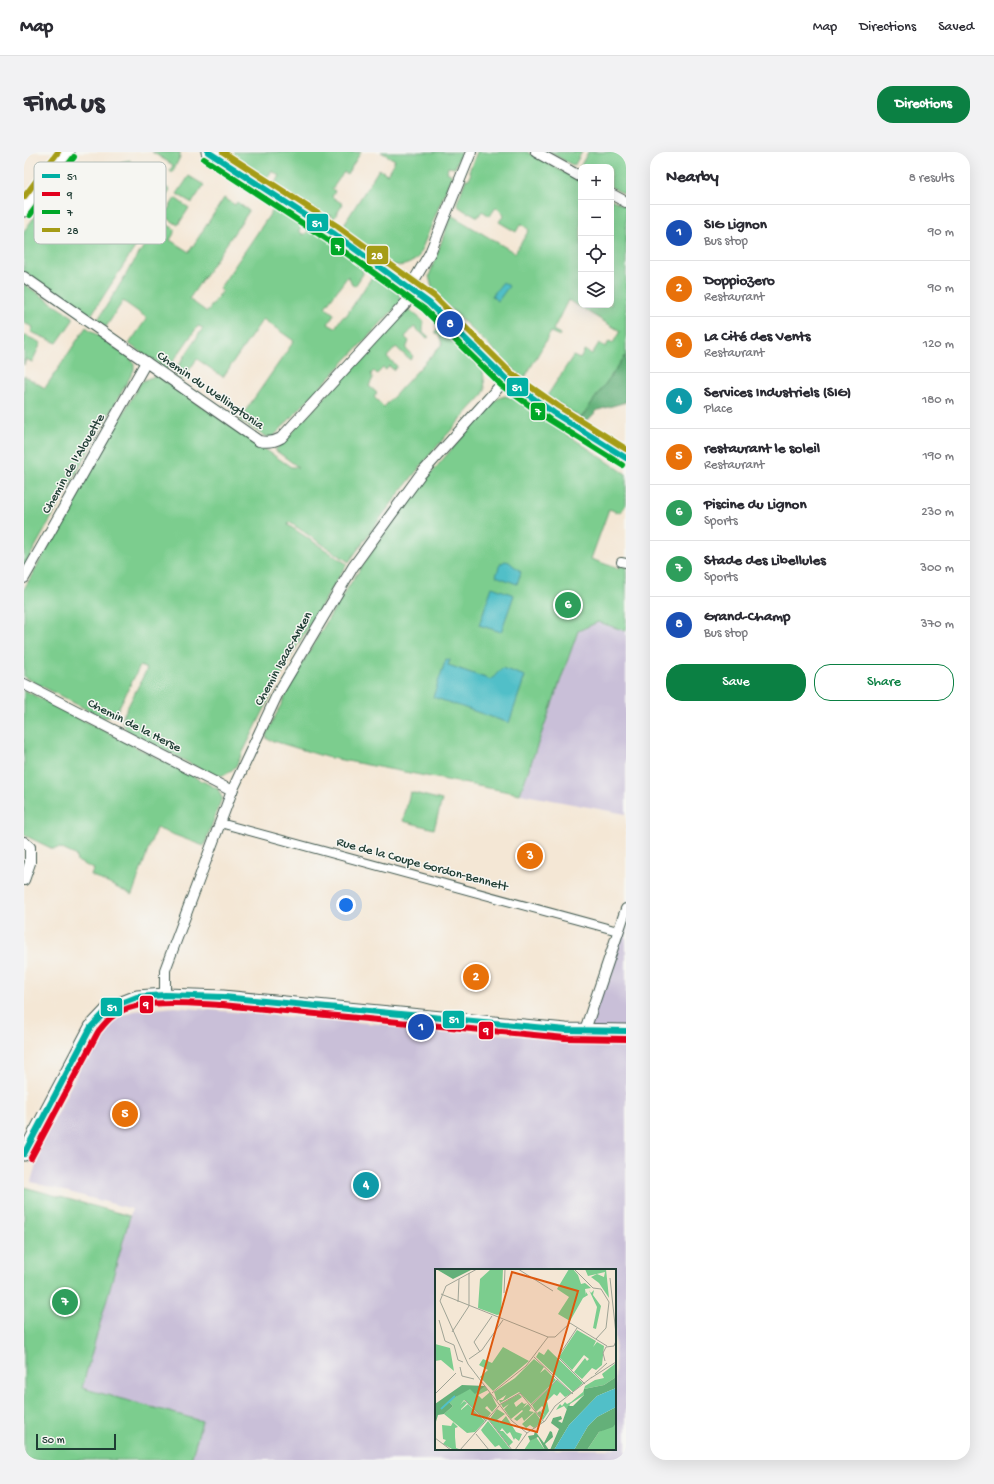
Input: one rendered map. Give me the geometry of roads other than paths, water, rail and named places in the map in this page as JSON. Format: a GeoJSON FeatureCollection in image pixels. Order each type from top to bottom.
{"type":"FeatureCollection","features":[{"type":"Feature","properties":{"kind":"street"},"geometry":{"type":"LineString","coordinates":[[60,162],[68,152]]}},
{"type":"Feature","properties":{"kind":"street"},"geometry":{"type":"LineString","coordinates":[[208,152],[332,233],[412,291],[428,303],[506,378],[548,409],[626,458]]}},
{"type":"Feature","properties":{"kind":"street","name":"Chemin du Wellingtonia"},"geometry":{"type":"LineString","coordinates":[[24,277],[259,441],[270,443],[281,438],[412,291],[430,253],[471,152]]}},
{"type":"Feature","properties":{"kind":"street"},"geometry":{"type":"LineString","coordinates":[[536,152],[578,175]]}},
{"type":"Feature","properties":{"kind":"street"},"geometry":{"type":"LineString","coordinates":[[614,196],[626,202]]}},
{"type":"Feature","properties":{"kind":"street"},"geometry":{"type":"LineString","coordinates":[[24,210],[34,197]]}},
{"type":"Feature","properties":{"kind":"street","name":"Chemin de l'Alouette"},"geometry":{"type":"LineString","coordinates":[[24,578],[146,362]]}},
{"type":"Feature","properties":{"kind":"street","name":"Chemin Isaac-Anken"},"geometry":{"type":"LineString","coordinates":[[165,995],[165,970],[232,791],[278,693],[342,583],[420,475],[506,378]]}},
{"type":"Feature","properties":{"kind":"street","name":"Chemin de la Herse"},"geometry":{"type":"LineString","coordinates":[[24,684],[232,791]]}},
{"type":"Feature","properties":{"kind":"street","name":"Rue de la Coupe Gordon-Bennett"},"geometry":{"type":"LineString","coordinates":[[220,824],[618,931]]}},
{"type":"Feature","properties":{"kind":"street"},"geometry":{"type":"LineString","coordinates":[[24,842],[30,847],[30,863],[24,880]]}},
{"type":"Feature","properties":{"kind":"street"},"geometry":{"type":"LineString","coordinates":[[585,1030],[626,909]]}},
{"type":"Feature","properties":{"kind":"street"},"geometry":{"type":"LineString","coordinates":[[24,1154],[86,1035],[95,1021],[109,1008],[126,1000],[165,995],[260,1000],[585,1030],[626,1031]]}},
{"type":"Feature","properties":{"kind":"water"},"geometry":{"type":"Polygon","coordinates":[[[503,282],[509,286],[498,301],[492,296],[503,282]]]}},
{"type":"Feature","properties":{"kind":"water"},"geometry":{"type":"Polygon","coordinates":[[[505,561],[509,562],[521,572],[517,584],[496,576],[500,564],[505,561]]]}},
{"type":"Feature","properties":{"kind":"water"},"geometry":{"type":"Polygon","coordinates":[[[492,587],[514,595],[501,632],[479,625],[492,587]]]}},
{"type":"Feature","properties":{"kind":"water"},"geometry":{"type":"Polygon","coordinates":[[[446,659],[450,660],[448,665],[491,680],[502,668],[525,676],[509,723],[433,697],[446,659]]]}},
{"type":"Feature","properties":{"kind":"place","name":"Grand-Champ"},"geometry":{"type":"Point","coordinates":[450,324]}},
{"type":"Feature","properties":{"kind":"place","name":"Piscine du Lignon"},"geometry":{"type":"Point","coordinates":[568,605]}},
{"type":"Feature","properties":{"kind":"place","name":"La Cité des Vents"},"geometry":{"type":"Point","coordinates":[530,856]}},
{"type":"Feature","properties":{"kind":"place","name":"Doppiozero"},"geometry":{"type":"Point","coordinates":[476,977]}},
{"type":"Feature","properties":{"kind":"place","name":"SIG Lignon"},"geometry":{"type":"Point","coordinates":[421,1027]}},
{"type":"Feature","properties":{"kind":"place","name":"restaurant le soleil"},"geometry":{"type":"Point","coordinates":[125,1114]}},
{"type":"Feature","properties":{"kind":"place","name":"Services Industriels (SIG)"},"geometry":{"type":"Point","coordinates":[366,1185]}},
{"type":"Feature","properties":{"kind":"place","name":"Stade des Libellules"},"geometry":{"type":"Point","coordinates":[65,1302]}}]}
